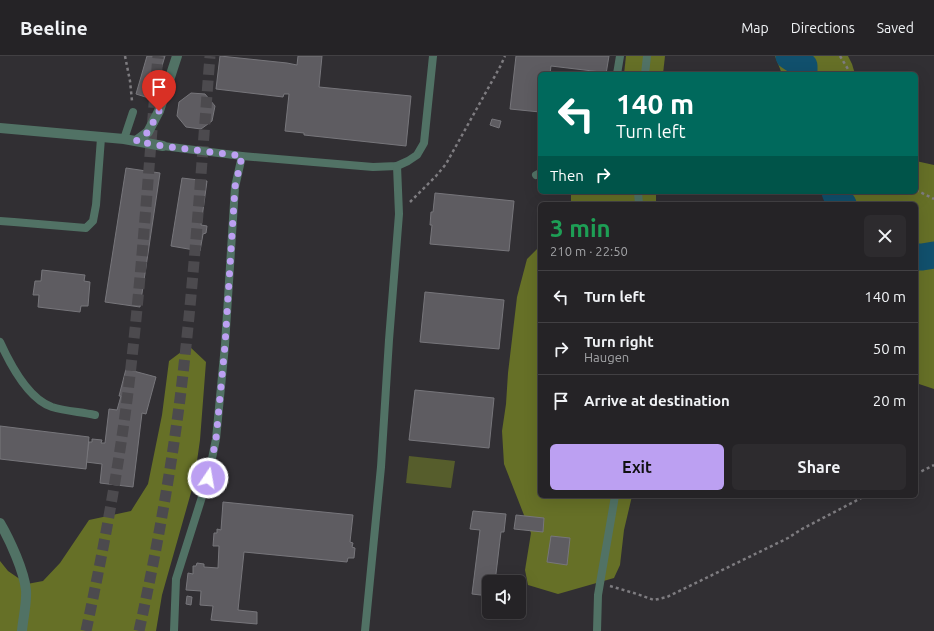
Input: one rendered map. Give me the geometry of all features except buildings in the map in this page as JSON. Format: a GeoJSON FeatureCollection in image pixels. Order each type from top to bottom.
{"type":"FeatureCollection","features":[{"type":"Feature","properties":{"kind":"street"},"geometry":{"type":"LineString","coordinates":[[136,141],[148,132],[159,111],[177,56]]}},
{"type":"Feature","properties":{"kind":"street"},"geometry":{"type":"LineString","coordinates":[[0,128],[124,139],[163,146]]}},
{"type":"Feature","properties":{"kind":"street"},"geometry":{"type":"LineString","coordinates":[[0,523],[6,532],[23,574],[26,592],[22,631]]}},
{"type":"Feature","properties":{"kind":"lane"},"geometry":{"type":"LineString","coordinates":[[163,146],[242,156],[373,167],[397,166],[417,155],[424,143],[433,56]]}},
{"type":"Feature","properties":{"kind":"lane"},"geometry":{"type":"LineString","coordinates":[[618,72],[620,56]]}},
{"type":"Feature","properties":{"kind":"lane"},"geometry":{"type":"LineString","coordinates":[[646,72],[647,56]]}},
{"type":"Feature","properties":{"kind":"lane"},"geometry":{"type":"LineString","coordinates":[[124,139],[133,112]]}},
{"type":"Feature","properties":{"kind":"lane"},"geometry":{"type":"LineString","coordinates":[[0,221],[86,228],[93,221],[96,205],[101,138]]}},
{"type":"Feature","properties":{"kind":"lane"},"geometry":{"type":"LineString","coordinates":[[174,631],[176,579],[208,478],[216,439],[225,345],[235,187],[242,156]]}},
{"type":"Feature","properties":{"kind":"lane"},"geometry":{"type":"LineString","coordinates":[[365,631],[380,467],[388,340],[399,214],[397,166]]}},
{"type":"Feature","properties":{"kind":"lane"},"geometry":{"type":"LineString","coordinates":[[0,342],[20,378],[33,395],[51,406],[94,415]]}},
{"type":"Feature","properties":{"kind":"lane"},"geometry":{"type":"LineString","coordinates":[[597,631],[598,595],[615,498]]}},
{"type":"Feature","properties":{"kind":"path"},"geometry":{"type":"LineString","coordinates":[[125,56],[130,81],[133,112]]}},
{"type":"Feature","properties":{"kind":"path"},"geometry":{"type":"LineString","coordinates":[[399,214],[446,164],[505,56]]}},
{"type":"Feature","properties":{"kind":"path"},"geometry":{"type":"LineString","coordinates":[[840,56],[850,72]]}},
{"type":"Feature","properties":{"kind":"path"},"geometry":{"type":"LineString","coordinates":[[918,191],[934,199]]}},
{"type":"Feature","properties":{"kind":"path"},"geometry":{"type":"LineString","coordinates":[[918,473],[934,465]]}},
{"type":"Feature","properties":{"kind":"path"},"geometry":{"type":"LineString","coordinates":[[600,585],[618,588],[654,600],[667,597],[788,538],[861,498]]}},
{"type":"Feature","properties":{"kind":"green space"},"geometry":{"type":"Polygon","coordinates":[[[626,56],[665,56],[663,72],[624,72],[626,56]]]}},
{"type":"Feature","properties":{"kind":"green space"},"geometry":{"type":"Polygon","coordinates":[[[775,56],[848,56],[854,72],[781,72],[775,56]]]}},
{"type":"Feature","properties":{"kind":"green space"},"geometry":{"type":"Polygon","coordinates":[[[918,161],[934,165],[934,389],[918,384],[918,202],[845,202],[844,194],[918,194],[918,161]]]}},
{"type":"Feature","properties":{"kind":"green space"},"geometry":{"type":"Polygon","coordinates":[[[571,194],[656,194],[656,202],[571,202],[571,194]]]}},
{"type":"Feature","properties":{"kind":"green space"},"geometry":{"type":"Polygon","coordinates":[[[538,248],[538,498],[632,498],[624,530],[620,565],[614,578],[558,594],[528,585],[525,570],[531,533],[504,464],[502,431],[517,297],[527,259],[538,248]]]}},
{"type":"Feature","properties":{"kind":"green space"},"geometry":{"type":"Polygon","coordinates":[[[189,346],[206,362],[200,440],[194,482],[162,595],[156,631],[0,631],[0,561],[8,571],[27,584],[43,581],[60,563],[89,520],[131,511],[148,484],[162,415],[169,361],[189,346]]]}},
{"type":"Feature","properties":{"kind":"green space"},"geometry":{"type":"Polygon","coordinates":[[[409,456],[455,461],[451,488],[406,483],[409,456]]]}},
{"type":"Feature","properties":{"kind":"waterway"},"geometry":{"type":"LineString","coordinates":[[789,56],[804,66],[803,72]]}},
{"type":"Feature","properties":{"kind":"waterway"},"geometry":{"type":"LineString","coordinates":[[836,194],[841,202]]}},
{"type":"Feature","properties":{"kind":"waterway"},"geometry":{"type":"LineString","coordinates":[[918,257],[934,255]]}},
{"type":"Feature","properties":{"kind":"tunnel"},"geometry":{"type":"LineString","coordinates":[[86,631],[108,520],[126,408],[140,276],[158,56]]}},
{"type":"Feature","properties":{"kind":"tunnel"},"geometry":{"type":"LineString","coordinates":[[139,631],[162,515],[180,399],[193,270],[210,56]]}},
{"type":"Feature","properties":{"kind":"route"},"geometry":{"type":"LineString","coordinates":[[159,111],[148,132],[136,141],[242,156],[235,187],[225,345],[216,439],[208,478]]}}]}
